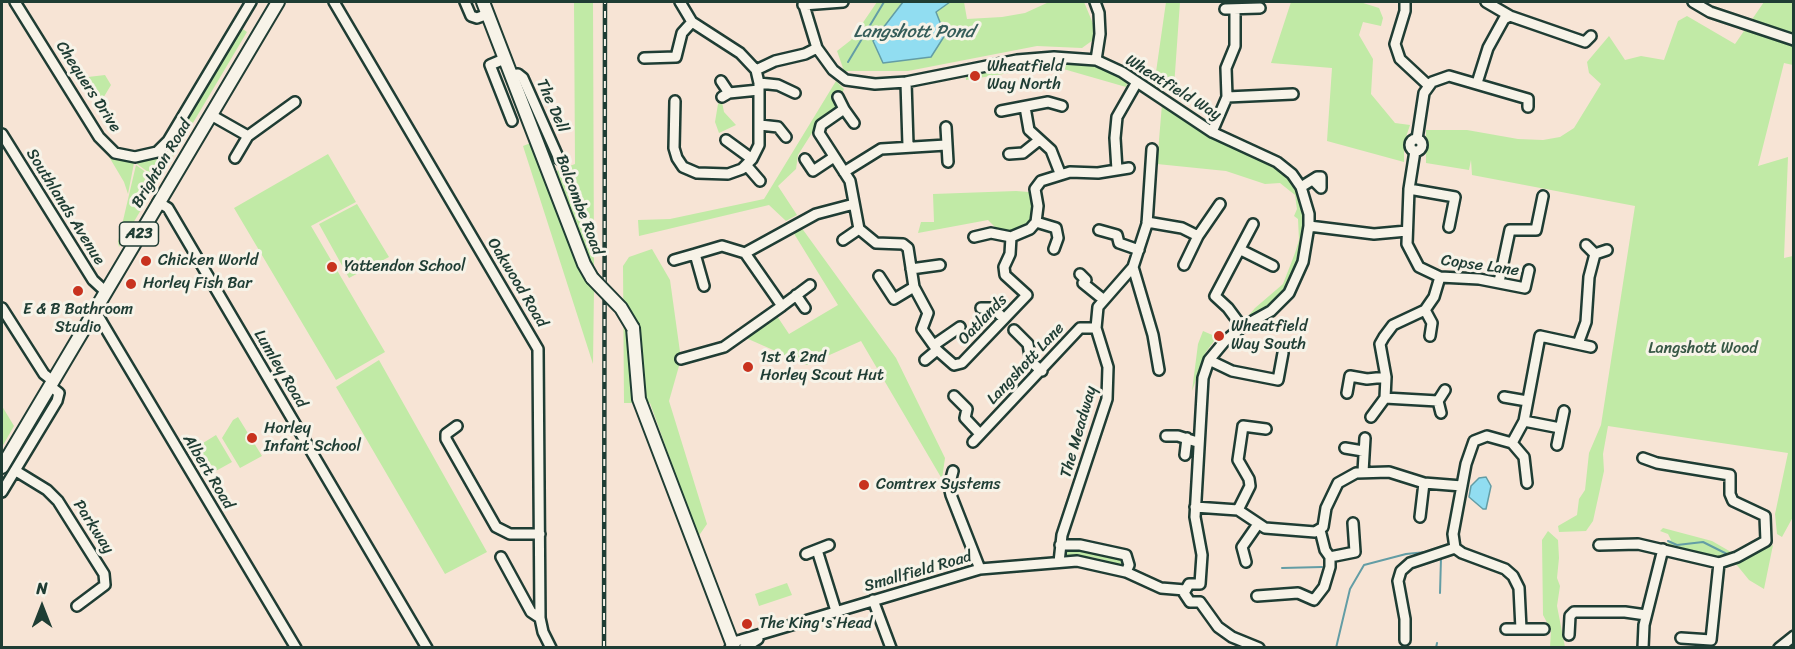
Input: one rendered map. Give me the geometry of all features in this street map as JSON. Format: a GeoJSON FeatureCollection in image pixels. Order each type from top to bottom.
{"type":"FeatureCollection","features":[{"type":"Feature","properties":{"kind":"main road","name":"Brighton Road"},"geometry":{"type":"LineString","coordinates":[[2,467],[278,2]]}},
{"type":"Feature","properties":{"kind":"main road","name":"Balcombe Road"},"geometry":{"type":"LineString","coordinates":[[483,2],[584,264],[592,278],[621,308],[633,328],[639,399],[735,646]]}},
{"type":"Feature","properties":{"kind":"street","name":"Chequers Drive"},"geometry":{"type":"LineString","coordinates":[[16,2],[99,137],[115,153],[135,157],[157,152],[168,141],[251,2]]}},
{"type":"Feature","properties":{"kind":"street","name":"Oakwood Road"},"geometry":{"type":"LineString","coordinates":[[334,2],[538,349],[540,618]]}},
{"type":"Feature","properties":{"kind":"street"},"geometry":{"type":"LineString","coordinates":[[465,2],[471,16],[477,18],[488,14]]}},
{"type":"Feature","properties":{"kind":"street"},"geometry":{"type":"LineString","coordinates":[[675,101],[674,148],[677,159],[683,167],[697,173],[716,174],[735,172],[749,163],[759,145],[759,87],[756,70],[740,53],[692,22],[680,2]]}},
{"type":"Feature","properties":{"kind":"street"},"geometry":{"type":"LineString","coordinates":[[803,3],[843,2]]}},
{"type":"Feature","properties":{"kind":"street"},"geometry":{"type":"LineString","coordinates":[[1095,2],[1100,23],[1096,60]]}},
{"type":"Feature","properties":{"kind":"street"},"geometry":{"type":"LineString","coordinates":[[1405,2],[1395,44],[1400,59],[1429,86],[1449,76],[1478,83],[1491,90],[1529,98]]}},
{"type":"Feature","properties":{"kind":"street"},"geometry":{"type":"LineString","coordinates":[[1486,2],[1507,17],[1588,39],[1582,53]]}},
{"type":"Feature","properties":{"kind":"street"},"geometry":{"type":"LineString","coordinates":[[1693,2],[1710,12],[1794,40]]}},
{"type":"Feature","properties":{"kind":"street","name":"Wheatfield Way"},"geometry":{"type":"LineString","coordinates":[[803,3],[817,48],[833,70],[846,80],[875,84],[906,82],[1017,60],[1053,57],[1096,60],[1137,82],[1212,132],[1277,162],[1292,174],[1301,187],[1309,214],[1309,226],[1303,262],[1289,293],[1271,311],[1242,327],[1224,342],[1209,360],[1203,378],[1197,442],[1195,507],[1196,529],[1202,555],[1200,584]]}},
{"type":"Feature","properties":{"kind":"street"},"geometry":{"type":"LineString","coordinates":[[1212,132],[1227,97],[1226,68],[1235,46],[1230,9],[1260,8]]}},
{"type":"Feature","properties":{"kind":"street"},"geometry":{"type":"LineString","coordinates":[[1478,83],[1488,48],[1507,17]]}},
{"type":"Feature","properties":{"kind":"street"},"geometry":{"type":"LineString","coordinates":[[644,58],[676,57],[682,33],[692,22]]}},
{"type":"Feature","properties":{"kind":"street"},"geometry":{"type":"LineString","coordinates":[[756,70],[775,61],[805,54],[817,48]]}},
{"type":"Feature","properties":{"kind":"street"},"geometry":{"type":"LineString","coordinates":[[504,59],[490,65],[512,121]]}},
{"type":"Feature","properties":{"kind":"street","name":"The Dell"},"geometry":{"type":"LineString","coordinates":[[511,75],[518,74],[523,78],[559,159]]}},
{"type":"Feature","properties":{"kind":"street"},"geometry":{"type":"LineString","coordinates":[[721,81],[726,95],[778,85],[795,93]]}},
{"type":"Feature","properties":{"kind":"street"},"geometry":{"type":"LineString","coordinates":[[906,82],[908,145]]}},
{"type":"Feature","properties":{"kind":"street"},"geometry":{"type":"LineString","coordinates":[[1117,170],[1115,138],[1117,117],[1137,82]]}},
{"type":"Feature","properties":{"kind":"street"},"geometry":{"type":"LineString","coordinates":[[1227,97],[1294,96],[1292,83]]}},
{"type":"Feature","properties":{"kind":"street","name":"Copse Lane"},"geometry":{"type":"LineString","coordinates":[[1429,86],[1422,101],[1417,139],[1410,144],[1415,151],[1409,189],[1407,231],[1410,252],[1419,267],[1440,277],[1499,282],[1525,288],[1529,270]]}},
{"type":"Feature","properties":{"kind":"street"},"geometry":{"type":"LineString","coordinates":[[838,97],[854,123]]}},
{"type":"Feature","properties":{"kind":"street"},"geometry":{"type":"LineString","coordinates":[[235,158],[248,136],[295,102]]}},
{"type":"Feature","properties":{"kind":"street"},"geometry":{"type":"LineString","coordinates":[[1001,111],[1048,102],[1062,106]]}},
{"type":"Feature","properties":{"kind":"street"},"geometry":{"type":"LineString","coordinates":[[1025,107],[1029,130],[1038,141],[1051,150],[1060,173]]}},
{"type":"Feature","properties":{"kind":"street"},"geometry":{"type":"LineString","coordinates":[[844,109],[819,129],[852,187],[859,229],[876,243],[905,245],[914,287],[928,313],[922,329],[935,347]]}},
{"type":"Feature","properties":{"kind":"street"},"geometry":{"type":"LineString","coordinates":[[211,115],[248,136]]}},
{"type":"Feature","properties":{"kind":"street"},"geometry":{"type":"LineString","coordinates":[[760,125],[778,127],[786,137]]}},
{"type":"Feature","properties":{"kind":"street"},"geometry":{"type":"LineString","coordinates":[[946,127],[948,162]]}},
{"type":"Feature","properties":{"kind":"street","name":"Southlands Avenue"},"geometry":{"type":"LineString","coordinates":[[2,134],[93,280],[106,292]]}},
{"type":"Feature","properties":{"kind":"street"},"geometry":{"type":"LineString","coordinates":[[726,140],[749,163],[760,180]]}},
{"type":"Feature","properties":{"kind":"street"},"geometry":{"type":"LineString","coordinates":[[1009,154],[1020,154],[1038,141]]}},
{"type":"Feature","properties":{"kind":"street"},"geometry":{"type":"LineString","coordinates":[[844,172],[881,149],[908,145],[946,145]]}},
{"type":"Feature","properties":{"kind":"street"},"geometry":{"type":"LineString","coordinates":[[1096,328],[1098,307],[1133,267],[1139,250],[1147,222],[1152,149]]}},
{"type":"Feature","properties":{"kind":"street"},"geometry":{"type":"LineString","coordinates":[[805,159],[813,171],[834,157]]}},
{"type":"Feature","properties":{"kind":"street"},"geometry":{"type":"LineString","coordinates":[[974,237],[991,233],[1011,237],[1030,229],[1035,222],[1038,206],[1037,184],[1060,173],[1129,168]]}},
{"type":"Feature","properties":{"kind":"street"},"geometry":{"type":"LineString","coordinates":[[1301,187],[1313,180]]}},
{"type":"Feature","properties":{"kind":"street"},"geometry":{"type":"LineString","coordinates":[[1409,189],[1455,197],[1449,227]]}},
{"type":"Feature","properties":{"kind":"street"},"geometry":{"type":"LineString","coordinates":[[1499,282],[1510,230],[1539,231],[1543,198],[1554,202]]}},
{"type":"Feature","properties":{"kind":"street","name":"Lumley Road"},"geometry":{"type":"LineString","coordinates":[[158,202],[168,208],[427,648]]}},
{"type":"Feature","properties":{"kind":"street"},"geometry":{"type":"LineString","coordinates":[[745,253],[772,236],[816,214],[854,204]]}},
{"type":"Feature","properties":{"kind":"street"},"geometry":{"type":"LineString","coordinates":[[1184,265],[1198,236],[1220,204]]}},
{"type":"Feature","properties":{"kind":"street"},"geometry":{"type":"LineString","coordinates":[[1035,222],[1056,228],[1058,237],[1054,249]]}},
{"type":"Feature","properties":{"kind":"street"},"geometry":{"type":"LineString","coordinates":[[1147,222],[1182,228],[1198,236]]}},
{"type":"Feature","properties":{"kind":"street"},"geometry":{"type":"LineString","coordinates":[[1242,327],[1228,308],[1215,296],[1253,224]]}},
{"type":"Feature","properties":{"kind":"street"},"geometry":{"type":"LineString","coordinates":[[1309,226],[1374,234],[1407,231]]}},
{"type":"Feature","properties":{"kind":"street"},"geometry":{"type":"LineString","coordinates":[[843,240],[859,229]]}},
{"type":"Feature","properties":{"kind":"street"},"geometry":{"type":"LineString","coordinates":[[1099,230],[1117,235],[1119,243],[1139,250]]}},
{"type":"Feature","properties":{"kind":"street","name":"Oatlands"},"geometry":{"type":"LineString","coordinates":[[935,347],[954,365],[962,363],[1027,295],[1005,275],[1004,267],[1010,254],[1011,237]]}},
{"type":"Feature","properties":{"kind":"street"},"geometry":{"type":"LineString","coordinates":[[1586,245],[1595,254]]}},
{"type":"Feature","properties":{"kind":"street"},"geometry":{"type":"LineString","coordinates":[[674,260],[722,246],[745,253],[782,306]]}},
{"type":"Feature","properties":{"kind":"street"},"geometry":{"type":"LineString","coordinates":[[1241,250],[1273,266]]}},
{"type":"Feature","properties":{"kind":"street"},"geometry":{"type":"LineString","coordinates":[[1595,254],[1607,250]]}},
{"type":"Feature","properties":{"kind":"street"},"geometry":{"type":"LineString","coordinates":[[695,254],[704,286]]}},
{"type":"Feature","properties":{"kind":"street"},"geometry":{"type":"LineString","coordinates":[[1578,344],[1586,322],[1589,277],[1595,254]]}},
{"type":"Feature","properties":{"kind":"street"},"geometry":{"type":"LineString","coordinates":[[911,269],[940,265]]}},
{"type":"Feature","properties":{"kind":"street"},"geometry":{"type":"LineString","coordinates":[[1133,267],[1153,335],[1159,370]]}},
{"type":"Feature","properties":{"kind":"street"},"geometry":{"type":"LineString","coordinates":[[1080,274],[1086,280],[1083,283],[1104,300]]}},
{"type":"Feature","properties":{"kind":"street"},"geometry":{"type":"LineString","coordinates":[[879,276],[894,299],[914,287]]}},
{"type":"Feature","properties":{"kind":"street"},"geometry":{"type":"LineString","coordinates":[[1371,417],[1385,398],[1386,377],[1380,344],[1393,325],[1425,310],[1434,297],[1440,277]]}},
{"type":"Feature","properties":{"kind":"street"},"geometry":{"type":"LineString","coordinates":[[681,359],[724,347],[810,285]]}},
{"type":"Feature","properties":{"kind":"street"},"geometry":{"type":"LineString","coordinates":[[796,295],[805,308]]}},
{"type":"Feature","properties":{"kind":"street"},"geometry":{"type":"LineString","coordinates":[[2,308],[44,374],[57,390],[59,398],[2,492]]}},
{"type":"Feature","properties":{"kind":"street"},"geometry":{"type":"LineString","coordinates":[[981,309],[993,308],[1004,319]]}},
{"type":"Feature","properties":{"kind":"street"},"geometry":{"type":"LineString","coordinates":[[1425,310],[1432,323],[1430,336]]}},
{"type":"Feature","properties":{"kind":"street","name":"Albert Road"},"geometry":{"type":"LineString","coordinates":[[93,314],[100,319],[111,337],[296,648]]}},
{"type":"Feature","properties":{"kind":"street"},"geometry":{"type":"LineString","coordinates":[[925,360],[935,347],[960,327]]}},
{"type":"Feature","properties":{"kind":"street","name":"Langshott Lane"},"geometry":{"type":"LineString","coordinates":[[973,442],[1080,328],[1096,328]]}},
{"type":"Feature","properties":{"kind":"street","name":"The Meadway"},"geometry":{"type":"LineString","coordinates":[[1059,562],[1060,544],[1107,399],[1108,367],[1096,328]]}},
{"type":"Feature","properties":{"kind":"street"},"geometry":{"type":"LineString","coordinates":[[1014,330],[1028,344],[1031,362],[1042,371]]}},
{"type":"Feature","properties":{"kind":"street"},"geometry":{"type":"LineString","coordinates":[[1512,443],[1524,421],[1535,335],[1591,347]]}},
{"type":"Feature","properties":{"kind":"street"},"geometry":{"type":"LineString","coordinates":[[1209,360],[1232,371],[1278,380],[1282,353]]}},
{"type":"Feature","properties":{"kind":"street"},"geometry":{"type":"LineString","coordinates":[[1347,393],[1350,376],[1367,379],[1386,377]]}},
{"type":"Feature","properties":{"kind":"street"},"geometry":{"type":"LineString","coordinates":[[1441,413],[1438,401],[1445,390]]}},
{"type":"Feature","properties":{"kind":"street"},"geometry":{"type":"LineString","coordinates":[[954,396],[967,409],[965,418],[980,434]]}},
{"type":"Feature","properties":{"kind":"street"},"geometry":{"type":"LineString","coordinates":[[1504,397],[1527,402]]}},
{"type":"Feature","properties":{"kind":"street"},"geometry":{"type":"LineString","coordinates":[[1385,398],[1438,401]]}},
{"type":"Feature","properties":{"kind":"street"},"geometry":{"type":"LineString","coordinates":[[1557,445],[1564,411]]}},
{"type":"Feature","properties":{"kind":"street"},"geometry":{"type":"LineString","coordinates":[[1524,421],[1560,428]]}},
{"type":"Feature","properties":{"kind":"street"},"geometry":{"type":"LineString","coordinates":[[457,426],[446,434],[446,439],[496,527],[510,534],[540,534]]}},
{"type":"Feature","properties":{"kind":"street"},"geometry":{"type":"LineString","coordinates":[[1238,510],[1250,486],[1249,479],[1238,460],[1243,426],[1266,429]]}},
{"type":"Feature","properties":{"kind":"street"},"geometry":{"type":"LineString","coordinates":[[1166,436],[1186,438],[1197,442]]}},
{"type":"Feature","properties":{"kind":"street"},"geometry":{"type":"LineString","coordinates":[[1521,629],[1518,588],[1513,576],[1505,569],[1472,559],[1455,548],[1453,534],[1474,441],[1487,436],[1512,443],[1524,457],[1527,483]]}},
{"type":"Feature","properties":{"kind":"street"},"geometry":{"type":"LineString","coordinates":[[1185,455],[1186,438]]}},
{"type":"Feature","properties":{"kind":"street"},"geometry":{"type":"LineString","coordinates":[[1363,472],[1365,438]]}},
{"type":"Feature","properties":{"kind":"street"},"geometry":{"type":"LineString","coordinates":[[1345,448],[1363,451]]}},
{"type":"Feature","properties":{"kind":"street"},"geometry":{"type":"LineString","coordinates":[[1599,545],[1638,544],[1719,563],[1737,557],[1766,541],[1768,536],[1765,516],[1733,501],[1730,494],[1732,475],[1657,466],[1643,458]]}},
{"type":"Feature","properties":{"kind":"street","name":"Parkway"},"geometry":{"type":"LineString","coordinates":[[16,471],[47,490],[57,501],[104,574],[105,585],[77,606]]}},
{"type":"Feature","properties":{"kind":"street"},"geometry":{"type":"LineString","coordinates":[[953,471],[949,486],[951,495],[980,569]]}},
{"type":"Feature","properties":{"kind":"street"},"geometry":{"type":"LineString","coordinates":[[1308,610],[1327,578],[1330,557],[1320,530],[1330,497],[1338,483],[1363,472],[1389,472],[1424,483],[1462,486]]}},
{"type":"Feature","properties":{"kind":"street"},"geometry":{"type":"LineString","coordinates":[[1420,517],[1424,483]]}},
{"type":"Feature","properties":{"kind":"street"},"geometry":{"type":"LineString","coordinates":[[1195,507],[1238,510],[1258,524],[1293,532],[1320,530]]}},
{"type":"Feature","properties":{"kind":"street"},"geometry":{"type":"LineString","coordinates":[[1330,557],[1355,552],[1353,523]]}},
{"type":"Feature","properties":{"kind":"street"},"geometry":{"type":"LineString","coordinates":[[1246,562],[1242,547],[1258,524]]}},
{"type":"Feature","properties":{"kind":"street"},"geometry":{"type":"LineString","coordinates":[[1060,544],[1097,547],[1126,555],[1128,565],[1126,572]]}},
{"type":"Feature","properties":{"kind":"street"},"geometry":{"type":"LineString","coordinates":[[806,554],[829,546]]}},
{"type":"Feature","properties":{"kind":"street"},"geometry":{"type":"LineString","coordinates":[[1405,640],[1400,624],[1398,581],[1401,572],[1410,563],[1455,548]]}},
{"type":"Feature","properties":{"kind":"street"},"geometry":{"type":"LineString","coordinates":[[1643,648],[1646,615],[1664,549]]}},
{"type":"Feature","properties":{"kind":"street"},"geometry":{"type":"LineString","coordinates":[[817,550],[836,611]]}},
{"type":"Feature","properties":{"kind":"street"},"geometry":{"type":"LineString","coordinates":[[501,557],[531,612],[540,618],[543,632],[551,648]]}},
{"type":"Feature","properties":{"kind":"street","name":"Smallfield Road"},"geometry":{"type":"LineString","coordinates":[[735,646],[765,633],[980,569],[1085,562],[1126,572],[1155,586],[1185,590]]}},
{"type":"Feature","properties":{"kind":"street"},"geometry":{"type":"LineString","coordinates":[[1681,638],[1714,641],[1719,563]]}},
{"type":"Feature","properties":{"kind":"street"},"geometry":{"type":"LineString","coordinates":[[1193,582],[1200,584],[1205,592],[1200,602],[1190,602],[1185,597],[1185,590],[1193,582]]}},
{"type":"Feature","properties":{"kind":"street"},"geometry":{"type":"LineString","coordinates":[[1257,596],[1269,600],[1298,593],[1314,600]]}},
{"type":"Feature","properties":{"kind":"street"},"geometry":{"type":"LineString","coordinates":[[873,600],[891,648]]}},
{"type":"Feature","properties":{"kind":"street"},"geometry":{"type":"LineString","coordinates":[[1200,602],[1218,627],[1232,637],[1259,648]]}},
{"type":"Feature","properties":{"kind":"street"},"geometry":{"type":"LineString","coordinates":[[1569,635],[1570,616],[1574,612],[1625,612],[1646,615]]}},
{"type":"Feature","properties":{"kind":"street"},"geometry":{"type":"LineString","coordinates":[[1506,629],[1544,629]]}},
{"type":"Feature","properties":{"kind":"street"},"geometry":{"type":"LineString","coordinates":[[1779,648],[1794,636]]}},
{"type":"Feature","properties":{"kind":"green space"},"geometry":{"type":"Polygon","coordinates":[[[574,2],[593,2],[594,270],[554,172],[575,164],[574,2]]]}},
{"type":"Feature","properties":{"kind":"green space"},"geometry":{"type":"Polygon","coordinates":[[[877,2],[964,2],[967,19],[1025,13],[1049,2],[1084,2],[1094,26],[1093,40],[1082,48],[1037,46],[908,71],[844,71],[837,51],[851,40],[877,2]]]}},
{"type":"Feature","properties":{"kind":"green space"},"geometry":{"type":"Polygon","coordinates":[[[1166,2],[1180,2],[1174,87],[1154,86],[1166,2]]]}},
{"type":"Feature","properties":{"kind":"green space"},"geometry":{"type":"Polygon","coordinates":[[[1291,2],[1360,2],[1379,8],[1383,18],[1381,26],[1363,22],[1359,35],[1373,59],[1371,94],[1395,123],[1410,125],[1404,143],[1404,162],[1327,141],[1332,68],[1271,63],[1291,2]]]}},
{"type":"Feature","properties":{"kind":"green space","name":"Langshott Wood"},"geometry":{"type":"Polygon","coordinates":[[[1764,2],[1793,2],[1793,65],[1784,63],[1758,166],[1788,157],[1784,258],[1793,256],[1794,515],[1782,537],[1777,534],[1775,514],[1788,453],[1608,426],[1603,454],[1604,471],[1593,521],[1586,531],[1559,532],[1558,526],[1577,515],[1579,499],[1585,490],[1589,453],[1601,425],[1635,206],[1472,175],[1471,160],[1469,170],[1426,163],[1426,130],[1467,130],[1518,139],[1543,140],[1560,137],[1574,128],[1601,84],[1589,73],[1587,62],[1609,36],[1625,60],[1641,56],[1664,60],[1678,21],[1687,16],[1735,44],[1764,2]]]}},
{"type":"Feature","properties":{"kind":"green space"},"geometry":{"type":"Polygon","coordinates":[[[240,27],[247,32],[159,180],[164,149],[240,27]]]}},
{"type":"Feature","properties":{"kind":"green space"},"geometry":{"type":"Polygon","coordinates":[[[1066,60],[1095,64],[1115,73],[1128,81],[1126,87],[1053,66],[966,80],[966,77],[1025,64],[1066,60]]]}},
{"type":"Feature","properties":{"kind":"green space"},"geometry":{"type":"Polygon","coordinates":[[[105,75],[111,85],[102,100],[96,97],[87,82],[88,77],[105,75]]]}},
{"type":"Feature","properties":{"kind":"green space"},"geometry":{"type":"Polygon","coordinates":[[[836,81],[844,89],[834,110],[817,125],[798,155],[796,169],[778,186],[797,215],[786,221],[769,205],[639,236],[638,220],[670,219],[764,199],[836,81]]]}},
{"type":"Feature","properties":{"kind":"green space"},"geometry":{"type":"Polygon","coordinates":[[[722,102],[724,112],[736,125],[719,133],[715,122],[718,104],[722,102]]]}},
{"type":"Feature","properties":{"kind":"green space"},"geometry":{"type":"Polygon","coordinates":[[[1162,104],[1206,134],[1267,161],[1291,178],[1303,200],[1306,217],[1299,262],[1286,290],[1253,317],[1249,315],[1255,308],[1283,284],[1295,253],[1299,240],[1298,219],[1294,216],[1297,209],[1295,195],[1280,183],[1265,184],[1226,171],[1157,164],[1162,104]]]}},
{"type":"Feature","properties":{"kind":"green space"},"geometry":{"type":"Polygon","coordinates":[[[533,142],[583,274],[594,288],[593,364],[523,146],[533,142]]]}},
{"type":"Feature","properties":{"kind":"green space"},"geometry":{"type":"Polygon","coordinates":[[[162,151],[155,177],[137,164],[137,162],[155,157],[162,151]]]}},
{"type":"Feature","properties":{"kind":"green space","name":"Yattendon School"},"geometry":{"type":"Polygon","coordinates":[[[328,154],[356,202],[311,226],[385,352],[336,380],[234,208],[328,154]]]}},
{"type":"Feature","properties":{"kind":"green space"},"geometry":{"type":"Polygon","coordinates":[[[108,155],[134,163],[128,194],[124,182],[108,155]]]}},
{"type":"Feature","properties":{"kind":"green space"},"geometry":{"type":"Polygon","coordinates":[[[136,165],[158,181],[119,247],[118,242],[136,165]]]}},
{"type":"Feature","properties":{"kind":"green space"},"geometry":{"type":"Polygon","coordinates":[[[1029,192],[1033,197],[1033,211],[1029,226],[1011,233],[998,230],[988,220],[918,233],[921,222],[934,222],[933,194],[1029,192]]]}},
{"type":"Feature","properties":{"kind":"green space"},"geometry":{"type":"Polygon","coordinates":[[[357,204],[389,257],[349,278],[319,224],[357,204]]]}},
{"type":"Feature","properties":{"kind":"green space"},"geometry":{"type":"Polygon","coordinates":[[[801,227],[896,358],[945,458],[942,479],[861,341],[807,365],[746,338],[777,316],[789,334],[838,305],[793,232],[801,227]]]}},
{"type":"Feature","properties":{"kind":"green space"},"geometry":{"type":"Polygon","coordinates":[[[652,249],[670,280],[681,359],[669,401],[707,524],[698,537],[650,403],[624,403],[623,266],[629,257],[652,249]]]}},
{"type":"Feature","properties":{"kind":"green space"},"geometry":{"type":"Polygon","coordinates":[[[1203,331],[1217,337],[1206,352],[1192,391],[1198,344],[1203,331]]]}},
{"type":"Feature","properties":{"kind":"green space"},"geometry":{"type":"Polygon","coordinates":[[[379,360],[487,552],[445,574],[336,387],[379,360]]]}},
{"type":"Feature","properties":{"kind":"green space"},"geometry":{"type":"Polygon","coordinates":[[[2,406],[14,426],[2,447],[2,406]]]}},
{"type":"Feature","properties":{"kind":"green space"},"geometry":{"type":"Polygon","coordinates":[[[238,417],[262,456],[240,468],[222,438],[233,420],[238,417]]]}},
{"type":"Feature","properties":{"kind":"green space"},"geometry":{"type":"Polygon","coordinates":[[[216,435],[232,462],[205,477],[190,451],[216,435]]]}},
{"type":"Feature","properties":{"kind":"green space"},"geometry":{"type":"Polygon","coordinates":[[[1663,528],[1712,541],[1731,552],[1727,556],[1716,556],[1661,544],[1658,542],[1668,543],[1671,540],[1668,534],[1660,531],[1663,528]]]}},
{"type":"Feature","properties":{"kind":"green space"},"geometry":{"type":"Polygon","coordinates":[[[1548,531],[1558,540],[1557,578],[1560,586],[1557,606],[1565,647],[1550,647],[1551,630],[1543,615],[1542,540],[1548,531]]]}},
{"type":"Feature","properties":{"kind":"green space"},"geometry":{"type":"Polygon","coordinates":[[[1773,545],[1764,589],[1749,580],[1736,564],[1773,545]]]}},
{"type":"Feature","properties":{"kind":"green space"},"geometry":{"type":"Polygon","coordinates":[[[1065,549],[1124,557],[1126,561],[1122,565],[1092,557],[1064,556],[1065,549]]]}},
{"type":"Feature","properties":{"kind":"green space"},"geometry":{"type":"Polygon","coordinates":[[[787,583],[792,595],[759,606],[755,594],[787,583]]]}},
{"type":"Feature","properties":{"kind":"water","name":"Langshott Pond"},"geometry":{"type":"Polygon","coordinates":[[[903,2],[950,2],[936,12],[945,35],[931,57],[883,63],[873,41],[903,2]]]}},
{"type":"Feature","properties":{"kind":"water"},"geometry":{"type":"Polygon","coordinates":[[[1486,477],[1491,486],[1486,509],[1483,509],[1469,497],[1471,486],[1479,478],[1486,477]]]}},
{"type":"Feature","properties":{"kind":"waterway"},"geometry":{"type":"LineString","coordinates":[[848,62],[884,2]]}},
{"type":"Feature","properties":{"kind":"waterway"},"geometry":{"type":"LineString","coordinates":[[1668,541],[1677,545],[1703,542],[1729,555]]}},
{"type":"Feature","properties":{"kind":"waterway"},"geometry":{"type":"LineString","coordinates":[[1336,648],[1350,589],[1364,565],[1406,554],[1426,552]]}},
{"type":"Feature","properties":{"kind":"waterway"},"geometry":{"type":"LineString","coordinates":[[1440,593],[1441,558]]}},
{"type":"Feature","properties":{"kind":"waterway"},"geometry":{"type":"LineString","coordinates":[[1282,568],[1322,567]]}},
{"type":"Feature","properties":{"kind":"waterway"},"geometry":{"type":"LineString","coordinates":[[1436,648],[1437,643]]}},
{"type":"Feature","properties":{"kind":"railway"},"geometry":{"type":"LineString","coordinates":[[604,648],[605,2]]}},
{"type":"Feature","properties":{"kind":"place","name":"Wheatfield Way North"},"geometry":{"type":"Point","coordinates":[975,76]}},
{"type":"Feature","properties":{"kind":"place","name":"Chicken World"},"geometry":{"type":"Point","coordinates":[146,261]}},
{"type":"Feature","properties":{"kind":"place","name":"Yattendon School"},"geometry":{"type":"Point","coordinates":[332,267]}},
{"type":"Feature","properties":{"kind":"place","name":"Horley Fish Bar"},"geometry":{"type":"Point","coordinates":[131,284]}},
{"type":"Feature","properties":{"kind":"place","name":"E & B Bathroom Studio"},"geometry":{"type":"Point","coordinates":[78,291]}},
{"type":"Feature","properties":{"kind":"place","name":"Wheatfield Way South"},"geometry":{"type":"Point","coordinates":[1219,336]}},
{"type":"Feature","properties":{"kind":"place","name":"1st & 2nd Horley Scout Hut"},"geometry":{"type":"Point","coordinates":[748,367]}},
{"type":"Feature","properties":{"kind":"place","name":"Horley Infant School"},"geometry":{"type":"Point","coordinates":[252,438]}},
{"type":"Feature","properties":{"kind":"place","name":"Comtrex Systems"},"geometry":{"type":"Point","coordinates":[864,485]}},
{"type":"Feature","properties":{"kind":"place","name":"The King's Head"},"geometry":{"type":"Point","coordinates":[747,624]}}]}
